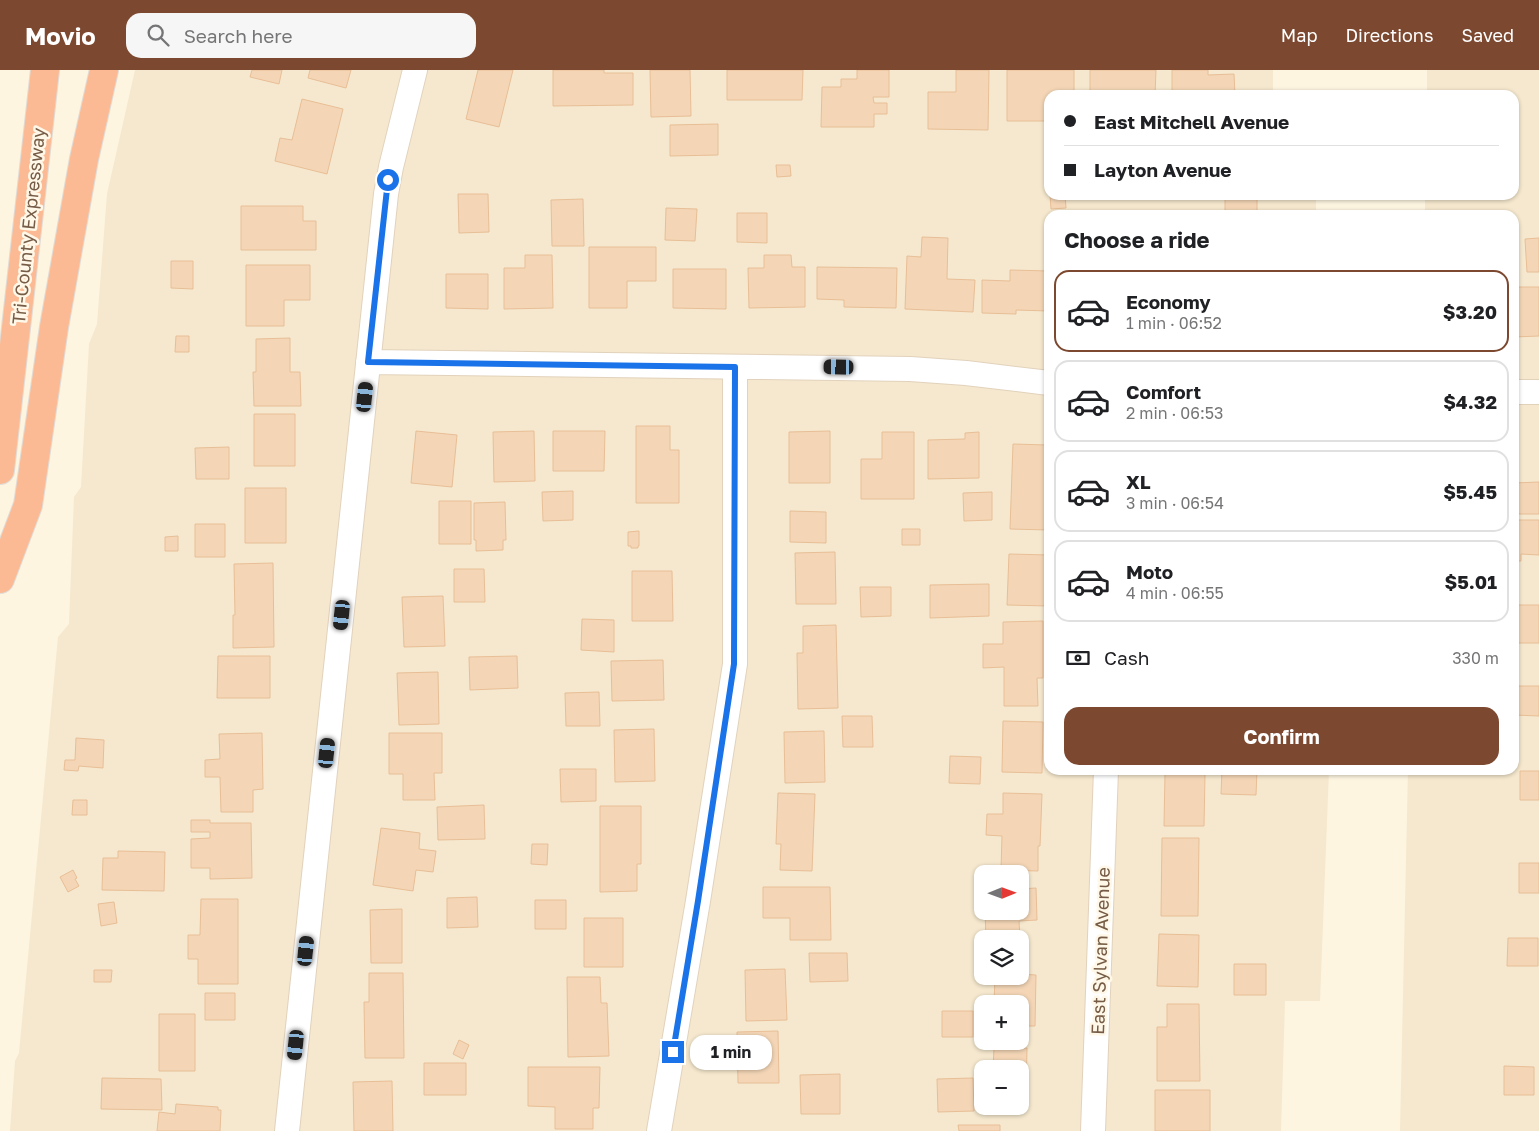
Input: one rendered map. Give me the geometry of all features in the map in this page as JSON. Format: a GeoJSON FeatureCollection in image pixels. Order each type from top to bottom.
{"type":"FeatureCollection","features":[{"type":"Feature","properties":{"kind":"highway","name":"Tri-County Expressway"},"geometry":{"type":"LineString","coordinates":[[0,470],[44,70]]}},
{"type":"Feature","properties":{"kind":"highway"},"geometry":{"type":"LineString","coordinates":[[0,579],[28,505],[54,327],[84,159],[104,70]]}},
{"type":"Feature","properties":{"kind":"street"},"geometry":{"type":"LineString","coordinates":[[287,1131],[386,194],[390,167],[415,70]]}},
{"type":"Feature","properties":{"kind":"street"},"geometry":{"type":"LineString","coordinates":[[368,362],[910,368],[1044,382]]}},
{"type":"Feature","properties":{"kind":"street"},"geometry":{"type":"LineString","coordinates":[[659,1131],[697,911],[734,664],[735,367]]}},
{"type":"Feature","properties":{"kind":"street"},"geometry":{"type":"LineString","coordinates":[[1519,392],[1539,392]]}},
{"type":"Feature","properties":{"kind":"street","name":"East Sylvan Avenue"},"geometry":{"type":"LineString","coordinates":[[1093,1131],[1106,775]]}},
{"type":"Feature","properties":{"kind":"shaded area"},"geometry":{"type":"Polygon","coordinates":[[[135,70],[1273,70],[1273,90],[1044,90],[1044,200],[1316,200],[1316,210],[1044,210],[1044,775],[1329,775],[1320,1001],[1285,1001],[1281,1131],[10,1131],[15,1061],[19,1053],[58,637],[69,624],[74,497],[81,487],[89,344],[97,324],[107,194],[135,70]]]}},
{"type":"Feature","properties":{"kind":"shaded area"},"geometry":{"type":"Polygon","coordinates":[[[1427,70],[1539,70],[1539,1131],[1400,1131],[1408,775],[1519,775],[1519,210],[1425,210],[1425,200],[1519,200],[1519,90],[1427,90],[1427,70]]]}},
{"type":"Feature","properties":{"kind":"building"},"geometry":{"type":"Polygon","coordinates":[[[252,70],[282,70],[279,84],[250,77],[252,70]]]}},
{"type":"Feature","properties":{"kind":"building"},"geometry":{"type":"Polygon","coordinates":[[[310,70],[351,70],[346,88],[308,78],[310,70]]]}},
{"type":"Feature","properties":{"kind":"building"},"geometry":{"type":"Polygon","coordinates":[[[478,70],[513,70],[499,127],[466,119],[478,70]]]}},
{"type":"Feature","properties":{"kind":"building"},"geometry":{"type":"Polygon","coordinates":[[[553,70],[604,70],[604,73],[633,73],[633,105],[553,106],[553,70]]]}},
{"type":"Feature","properties":{"kind":"building"},"geometry":{"type":"Polygon","coordinates":[[[650,70],[690,70],[691,116],[651,117],[650,70]]]}},
{"type":"Feature","properties":{"kind":"building"},"geometry":{"type":"Polygon","coordinates":[[[727,70],[803,70],[802,100],[727,100],[727,70]]]}},
{"type":"Feature","properties":{"kind":"building"},"geometry":{"type":"Polygon","coordinates":[[[857,70],[889,70],[889,97],[873,97],[874,103],[887,103],[887,114],[874,114],[874,127],[821,127],[822,87],[841,87],[841,79],[857,79],[857,70]]]}},
{"type":"Feature","properties":{"kind":"building"},"geometry":{"type":"Polygon","coordinates":[[[956,70],[989,70],[988,130],[928,129],[928,92],[956,92],[956,70]]]}},
{"type":"Feature","properties":{"kind":"building"},"geometry":{"type":"Polygon","coordinates":[[[1007,70],[1074,70],[1074,90],[1044,90],[1044,121],[1007,121],[1007,70]]]}},
{"type":"Feature","properties":{"kind":"building"},"geometry":{"type":"Polygon","coordinates":[[[1090,70],[1156,70],[1155,90],[1090,90],[1090,70]]]}},
{"type":"Feature","properties":{"kind":"building"},"geometry":{"type":"Polygon","coordinates":[[[1172,70],[1208,70],[1208,75],[1234,74],[1235,90],[1172,90],[1172,70]]]}},
{"type":"Feature","properties":{"kind":"building"},"geometry":{"type":"Polygon","coordinates":[[[302,99],[343,109],[327,174],[275,161],[280,138],[292,140],[302,99]]]}},
{"type":"Feature","properties":{"kind":"building"},"geometry":{"type":"Polygon","coordinates":[[[718,124],[718,155],[670,156],[670,125],[718,124]]]}},
{"type":"Feature","properties":{"kind":"building"},"geometry":{"type":"Polygon","coordinates":[[[776,165],[790,165],[791,176],[777,177],[776,165]]]}},
{"type":"Feature","properties":{"kind":"building"},"geometry":{"type":"Polygon","coordinates":[[[458,194],[488,194],[489,232],[459,233],[458,194]]]}},
{"type":"Feature","properties":{"kind":"building"},"geometry":{"type":"Polygon","coordinates":[[[583,199],[584,246],[552,246],[551,200],[583,199]]]}},
{"type":"Feature","properties":{"kind":"building"},"geometry":{"type":"Polygon","coordinates":[[[1050,200],[1065,200],[1066,208],[1051,209],[1050,200]]]}},
{"type":"Feature","properties":{"kind":"building"},"geometry":{"type":"Polygon","coordinates":[[[1225,200],[1257,200],[1257,210],[1225,210],[1225,200]]]}},
{"type":"Feature","properties":{"kind":"building"},"geometry":{"type":"Polygon","coordinates":[[[241,206],[303,206],[303,221],[316,221],[316,250],[241,250],[241,206]]]}},
{"type":"Feature","properties":{"kind":"building"},"geometry":{"type":"Polygon","coordinates":[[[666,208],[697,209],[695,241],[665,240],[666,208]]]}},
{"type":"Feature","properties":{"kind":"building"},"geometry":{"type":"Polygon","coordinates":[[[737,213],[767,213],[767,243],[737,242],[737,213]]]}},
{"type":"Feature","properties":{"kind":"building"},"geometry":{"type":"Polygon","coordinates":[[[922,237],[948,238],[947,279],[975,280],[973,312],[905,309],[907,256],[921,257],[922,237]]]}},
{"type":"Feature","properties":{"kind":"building"},"geometry":{"type":"Polygon","coordinates":[[[1539,238],[1539,272],[1527,272],[1525,239],[1539,238]]]}},
{"type":"Feature","properties":{"kind":"building"},"geometry":{"type":"Polygon","coordinates":[[[589,247],[656,247],[656,281],[627,281],[627,308],[589,308],[589,247]]]}},
{"type":"Feature","properties":{"kind":"building"},"geometry":{"type":"Polygon","coordinates":[[[525,255],[552,255],[553,308],[504,309],[504,268],[525,268],[525,255]]]}},
{"type":"Feature","properties":{"kind":"building"},"geometry":{"type":"Polygon","coordinates":[[[764,255],[791,255],[792,267],[805,267],[805,307],[749,308],[748,268],[764,268],[764,255]]]}},
{"type":"Feature","properties":{"kind":"building"},"geometry":{"type":"Polygon","coordinates":[[[171,261],[193,261],[193,289],[171,288],[171,261]]]}},
{"type":"Feature","properties":{"kind":"building"},"geometry":{"type":"Polygon","coordinates":[[[246,265],[310,265],[310,300],[284,300],[284,326],[246,326],[246,265]]]}},
{"type":"Feature","properties":{"kind":"building"},"geometry":{"type":"Polygon","coordinates":[[[817,267],[897,268],[896,308],[844,307],[844,300],[817,299],[817,267]]]}},
{"type":"Feature","properties":{"kind":"building"},"geometry":{"type":"Polygon","coordinates":[[[673,269],[726,269],[726,309],[673,308],[673,269]]]}},
{"type":"Feature","properties":{"kind":"building"},"geometry":{"type":"Polygon","coordinates":[[[1010,270],[1044,271],[1044,311],[1016,310],[1016,314],[982,313],[982,280],[1010,281],[1010,270]]]}},
{"type":"Feature","properties":{"kind":"building"},"geometry":{"type":"Polygon","coordinates":[[[446,274],[488,274],[488,309],[446,308],[446,274]]]}},
{"type":"Feature","properties":{"kind":"building"},"geometry":{"type":"Polygon","coordinates":[[[1519,287],[1539,287],[1539,336],[1519,337],[1519,287]]]}},
{"type":"Feature","properties":{"kind":"building"},"geometry":{"type":"Polygon","coordinates":[[[176,336],[189,336],[189,352],[175,352],[176,336]]]}},
{"type":"Feature","properties":{"kind":"building"},"geometry":{"type":"Polygon","coordinates":[[[290,338],[290,372],[300,372],[301,406],[254,406],[253,372],[256,372],[256,339],[290,338]]]}},
{"type":"Feature","properties":{"kind":"building"},"geometry":{"type":"Polygon","coordinates":[[[254,414],[295,414],[295,466],[254,466],[254,414]]]}},
{"type":"Feature","properties":{"kind":"building"},"geometry":{"type":"Polygon","coordinates":[[[636,426],[670,426],[670,450],[679,450],[679,503],[636,503],[636,426]]]}},
{"type":"Feature","properties":{"kind":"building"},"geometry":{"type":"Polygon","coordinates":[[[416,431],[457,435],[452,487],[411,483],[416,431]]]}},
{"type":"Feature","properties":{"kind":"building"},"geometry":{"type":"Polygon","coordinates":[[[534,431],[535,481],[494,482],[493,432],[534,431]]]}},
{"type":"Feature","properties":{"kind":"building"},"geometry":{"type":"Polygon","coordinates":[[[553,431],[605,431],[604,471],[553,471],[553,431]]]}},
{"type":"Feature","properties":{"kind":"building"},"geometry":{"type":"Polygon","coordinates":[[[830,431],[830,483],[789,483],[789,432],[830,431]]]}},
{"type":"Feature","properties":{"kind":"building"},"geometry":{"type":"Polygon","coordinates":[[[882,432],[914,432],[914,499],[861,499],[861,459],[882,459],[882,432]]]}},
{"type":"Feature","properties":{"kind":"building"},"geometry":{"type":"Polygon","coordinates":[[[979,432],[979,478],[928,479],[928,440],[965,439],[965,433],[979,432]]]}},
{"type":"Feature","properties":{"kind":"building"},"geometry":{"type":"Polygon","coordinates":[[[1013,444],[1044,445],[1044,530],[1010,529],[1013,444]]]}},
{"type":"Feature","properties":{"kind":"building"},"geometry":{"type":"Polygon","coordinates":[[[229,447],[229,479],[196,479],[195,448],[229,447]]]}},
{"type":"Feature","properties":{"kind":"building"},"geometry":{"type":"Polygon","coordinates":[[[1539,482],[1539,514],[1519,514],[1519,483],[1539,482]]]}},
{"type":"Feature","properties":{"kind":"building"},"geometry":{"type":"Polygon","coordinates":[[[245,488],[286,488],[286,543],[245,543],[245,488]]]}},
{"type":"Feature","properties":{"kind":"building"},"geometry":{"type":"Polygon","coordinates":[[[573,491],[573,520],[543,521],[542,492],[573,491]]]}},
{"type":"Feature","properties":{"kind":"building"},"geometry":{"type":"Polygon","coordinates":[[[992,492],[992,520],[964,521],[963,493],[992,492]]]}},
{"type":"Feature","properties":{"kind":"building"},"geometry":{"type":"Polygon","coordinates":[[[439,501],[471,501],[471,544],[439,544],[439,501]]]}},
{"type":"Feature","properties":{"kind":"building"},"geometry":{"type":"Polygon","coordinates":[[[505,502],[506,540],[503,540],[503,550],[476,551],[476,540],[474,540],[474,503],[505,502]]]}},
{"type":"Feature","properties":{"kind":"building"},"geometry":{"type":"Polygon","coordinates":[[[790,511],[826,512],[826,543],[790,542],[790,511]]]}},
{"type":"Feature","properties":{"kind":"building"},"geometry":{"type":"Polygon","coordinates":[[[1519,520],[1539,520],[1539,555],[1521,554],[1521,561],[1519,561],[1519,520]]]}},
{"type":"Feature","properties":{"kind":"building"},"geometry":{"type":"Polygon","coordinates":[[[195,524],[225,524],[225,557],[195,557],[195,524]]]}},
{"type":"Feature","properties":{"kind":"building"},"geometry":{"type":"Polygon","coordinates":[[[902,529],[920,529],[920,545],[902,545],[902,529]]]}},
{"type":"Feature","properties":{"kind":"building"},"geometry":{"type":"Polygon","coordinates":[[[639,531],[639,546],[638,548],[631,548],[631,546],[628,546],[628,532],[639,531]]]}},
{"type":"Feature","properties":{"kind":"building"},"geometry":{"type":"Polygon","coordinates":[[[178,536],[178,551],[165,551],[165,537],[178,536]]]}},
{"type":"Feature","properties":{"kind":"building"},"geometry":{"type":"Polygon","coordinates":[[[835,552],[836,604],[796,604],[795,553],[835,552]]]}},
{"type":"Feature","properties":{"kind":"building"},"geometry":{"type":"Polygon","coordinates":[[[1009,554],[1044,555],[1044,606],[1007,605],[1009,554]]]}},
{"type":"Feature","properties":{"kind":"building"},"geometry":{"type":"Polygon","coordinates":[[[273,563],[274,647],[233,648],[233,615],[235,615],[234,564],[273,563]]]}},
{"type":"Feature","properties":{"kind":"building"},"geometry":{"type":"Polygon","coordinates":[[[454,569],[484,569],[485,602],[454,602],[454,569]]]}},
{"type":"Feature","properties":{"kind":"building"},"geometry":{"type":"Polygon","coordinates":[[[632,571],[672,571],[673,621],[632,621],[632,571]]]}},
{"type":"Feature","properties":{"kind":"building"},"geometry":{"type":"Polygon","coordinates":[[[989,584],[989,616],[930,618],[930,585],[989,584]]]}},
{"type":"Feature","properties":{"kind":"building"},"geometry":{"type":"Polygon","coordinates":[[[860,587],[891,587],[891,616],[861,617],[860,587]]]}},
{"type":"Feature","properties":{"kind":"building"},"geometry":{"type":"Polygon","coordinates":[[[443,596],[445,646],[404,647],[402,597],[443,596]]]}},
{"type":"Feature","properties":{"kind":"building"},"geometry":{"type":"Polygon","coordinates":[[[1519,605],[1539,605],[1539,643],[1519,643],[1519,605]]]}},
{"type":"Feature","properties":{"kind":"building"},"geometry":{"type":"Polygon","coordinates":[[[582,619],[614,620],[614,652],[581,650],[582,619]]]}},
{"type":"Feature","properties":{"kind":"building"},"geometry":{"type":"Polygon","coordinates":[[[1043,621],[1043,678],[1037,678],[1038,706],[1004,706],[1004,667],[983,668],[983,644],[1003,644],[1003,622],[1043,621]]]}},
{"type":"Feature","properties":{"kind":"building"},"geometry":{"type":"Polygon","coordinates":[[[836,625],[838,708],[798,709],[797,653],[803,653],[803,626],[836,625]]]}},
{"type":"Feature","properties":{"kind":"building"},"geometry":{"type":"Polygon","coordinates":[[[218,656],[270,656],[270,698],[217,698],[218,656]]]}},
{"type":"Feature","properties":{"kind":"building"},"geometry":{"type":"Polygon","coordinates":[[[517,656],[518,688],[470,690],[469,657],[517,656]]]}},
{"type":"Feature","properties":{"kind":"building"},"geometry":{"type":"Polygon","coordinates":[[[663,660],[664,700],[612,701],[611,661],[663,660]]]}},
{"type":"Feature","properties":{"kind":"building"},"geometry":{"type":"Polygon","coordinates":[[[438,672],[439,724],[399,725],[397,673],[438,672]]]}},
{"type":"Feature","properties":{"kind":"building"},"geometry":{"type":"Polygon","coordinates":[[[1519,686],[1539,686],[1539,716],[1519,715],[1519,686]]]}},
{"type":"Feature","properties":{"kind":"building"},"geometry":{"type":"Polygon","coordinates":[[[599,692],[600,726],[566,726],[565,693],[599,692]]]}},
{"type":"Feature","properties":{"kind":"building"},"geometry":{"type":"Polygon","coordinates":[[[842,716],[872,716],[873,747],[843,747],[842,716]]]}},
{"type":"Feature","properties":{"kind":"building"},"geometry":{"type":"Polygon","coordinates":[[[1003,721],[1043,722],[1042,773],[1002,772],[1003,721]]]}},
{"type":"Feature","properties":{"kind":"building"},"geometry":{"type":"Polygon","coordinates":[[[654,729],[655,781],[615,782],[614,730],[654,729]]]}},
{"type":"Feature","properties":{"kind":"building"},"geometry":{"type":"Polygon","coordinates":[[[824,731],[825,782],[785,783],[784,732],[824,731]]]}},
{"type":"Feature","properties":{"kind":"building"},"geometry":{"type":"Polygon","coordinates":[[[262,733],[263,789],[253,790],[253,812],[221,812],[220,777],[205,777],[205,760],[220,759],[219,734],[262,733]]]}},
{"type":"Feature","properties":{"kind":"building"},"geometry":{"type":"Polygon","coordinates":[[[389,733],[442,733],[442,773],[434,773],[435,800],[403,800],[403,774],[389,774],[389,733]]]}},
{"type":"Feature","properties":{"kind":"building"},"geometry":{"type":"Polygon","coordinates":[[[76,738],[104,740],[103,768],[79,766],[78,771],[64,770],[65,760],[75,760],[76,738]]]}},
{"type":"Feature","properties":{"kind":"building"},"geometry":{"type":"Polygon","coordinates":[[[950,756],[981,757],[980,784],[949,783],[950,756]]]}},
{"type":"Feature","properties":{"kind":"building"},"geometry":{"type":"Polygon","coordinates":[[[560,769],[596,769],[596,801],[561,802],[560,769]]]}},
{"type":"Feature","properties":{"kind":"building"},"geometry":{"type":"Polygon","coordinates":[[[1520,771],[1539,771],[1539,800],[1520,800],[1520,771]]]}},
{"type":"Feature","properties":{"kind":"building"},"geometry":{"type":"Polygon","coordinates":[[[1165,775],[1205,775],[1204,826],[1164,826],[1165,775]]]}},
{"type":"Feature","properties":{"kind":"building"},"geometry":{"type":"Polygon","coordinates":[[[1222,775],[1257,775],[1256,795],[1221,794],[1222,775]]]}},
{"type":"Feature","properties":{"kind":"building"},"geometry":{"type":"Polygon","coordinates":[[[778,793],[815,794],[812,871],[780,870],[781,844],[776,844],[778,793]]]}},
{"type":"Feature","properties":{"kind":"building"},"geometry":{"type":"Polygon","coordinates":[[[1003,793],[1042,794],[1038,871],[1029,871],[1029,865],[1001,865],[1002,836],[986,835],[987,814],[1003,814],[1003,793]]]}},
{"type":"Feature","properties":{"kind":"building"},"geometry":{"type":"Polygon","coordinates":[[[73,800],[87,800],[87,815],[72,815],[73,800]]]}},
{"type":"Feature","properties":{"kind":"building"},"geometry":{"type":"Polygon","coordinates":[[[484,805],[485,839],[438,840],[437,807],[484,805]]]}},
{"type":"Feature","properties":{"kind":"building"},"geometry":{"type":"Polygon","coordinates":[[[600,806],[641,806],[641,864],[637,864],[637,891],[600,892],[600,806]]]}},
{"type":"Feature","properties":{"kind":"building"},"geometry":{"type":"Polygon","coordinates":[[[191,820],[210,820],[210,823],[251,823],[252,878],[210,879],[210,868],[191,868],[191,839],[210,838],[210,832],[191,832],[191,820]]]}},
{"type":"Feature","properties":{"kind":"building"},"geometry":{"type":"Polygon","coordinates":[[[381,828],[420,833],[419,849],[436,851],[433,872],[416,870],[413,891],[373,885],[381,828]]]}},
{"type":"Feature","properties":{"kind":"building"},"geometry":{"type":"Polygon","coordinates":[[[1162,838],[1199,838],[1198,916],[1161,916],[1162,838]]]}},
{"type":"Feature","properties":{"kind":"building"},"geometry":{"type":"Polygon","coordinates":[[[532,844],[548,844],[547,865],[531,864],[532,844]]]}},
{"type":"Feature","properties":{"kind":"building"},"geometry":{"type":"Polygon","coordinates":[[[118,851],[165,852],[164,891],[102,890],[103,858],[118,858],[118,851]]]}},
{"type":"Feature","properties":{"kind":"building"},"geometry":{"type":"Polygon","coordinates":[[[1519,863],[1539,863],[1539,893],[1519,893],[1519,863]]]}},
{"type":"Feature","properties":{"kind":"building"},"geometry":{"type":"Polygon","coordinates":[[[73,870],[79,886],[68,892],[60,877],[73,870]]]}},
{"type":"Feature","properties":{"kind":"building"},"geometry":{"type":"Polygon","coordinates":[[[763,887],[830,887],[831,940],[790,940],[790,918],[763,918],[763,887]]]}},
{"type":"Feature","properties":{"kind":"building"},"geometry":{"type":"Polygon","coordinates":[[[1029,888],[1036,888],[1037,920],[1019,921],[1020,930],[986,930],[985,920],[1029,920],[1029,888]]]}},
{"type":"Feature","properties":{"kind":"building"},"geometry":{"type":"Polygon","coordinates":[[[477,897],[478,927],[447,928],[447,898],[477,897]]]}},
{"type":"Feature","properties":{"kind":"building"},"geometry":{"type":"Polygon","coordinates":[[[201,899],[238,899],[238,984],[198,984],[198,959],[188,959],[188,935],[200,935],[201,899]]]}},
{"type":"Feature","properties":{"kind":"building"},"geometry":{"type":"Polygon","coordinates":[[[535,900],[566,900],[566,929],[535,929],[535,900]]]}},
{"type":"Feature","properties":{"kind":"building"},"geometry":{"type":"Polygon","coordinates":[[[114,902],[117,923],[101,926],[98,904],[114,902]]]}},
{"type":"Feature","properties":{"kind":"building"},"geometry":{"type":"Polygon","coordinates":[[[402,909],[402,963],[371,963],[370,910],[402,909]]]}},
{"type":"Feature","properties":{"kind":"building"},"geometry":{"type":"Polygon","coordinates":[[[584,918],[623,918],[623,967],[584,967],[584,918]]]}},
{"type":"Feature","properties":{"kind":"building"},"geometry":{"type":"Polygon","coordinates":[[[1159,934],[1199,935],[1198,987],[1157,986],[1159,934]]]}},
{"type":"Feature","properties":{"kind":"building"},"geometry":{"type":"Polygon","coordinates":[[[1508,938],[1538,938],[1538,966],[1507,966],[1508,938]]]}},
{"type":"Feature","properties":{"kind":"building"},"geometry":{"type":"Polygon","coordinates":[[[809,953],[847,953],[848,981],[810,982],[809,953]]]}},
{"type":"Feature","properties":{"kind":"building"},"geometry":{"type":"Polygon","coordinates":[[[1234,964],[1266,964],[1266,995],[1234,995],[1234,964]]]}},
{"type":"Feature","properties":{"kind":"building"},"geometry":{"type":"Polygon","coordinates":[[[785,969],[787,1020],[746,1021],[745,970],[785,969]]]}},
{"type":"Feature","properties":{"kind":"building"},"geometry":{"type":"Polygon","coordinates":[[[94,970],[112,970],[111,982],[94,982],[94,970]]]}},
{"type":"Feature","properties":{"kind":"building"},"geometry":{"type":"Polygon","coordinates":[[[369,973],[403,973],[404,1058],[365,1058],[364,1002],[369,1002],[369,973]]]}},
{"type":"Feature","properties":{"kind":"building"},"geometry":{"type":"Polygon","coordinates":[[[1029,975],[1036,975],[1035,1026],[1029,1026],[1029,995],[994,995],[995,985],[1029,985],[1029,975]]]}},
{"type":"Feature","properties":{"kind":"building"},"geometry":{"type":"Polygon","coordinates":[[[567,977],[600,977],[601,1003],[607,1003],[609,1056],[568,1057],[567,977]]]}},
{"type":"Feature","properties":{"kind":"building"},"geometry":{"type":"Polygon","coordinates":[[[205,993],[235,993],[235,1020],[205,1020],[205,993]]]}},
{"type":"Feature","properties":{"kind":"building"},"geometry":{"type":"Polygon","coordinates":[[[1167,1004],[1199,1004],[1200,1081],[1157,1081],[1157,1027],[1167,1027],[1167,1004]]]}},
{"type":"Feature","properties":{"kind":"building"},"geometry":{"type":"Polygon","coordinates":[[[942,1011],[973,1011],[973,1037],[942,1037],[942,1011]]]}},
{"type":"Feature","properties":{"kind":"building"},"geometry":{"type":"Polygon","coordinates":[[[159,1014],[195,1014],[195,1071],[159,1071],[159,1014]]]}},
{"type":"Feature","properties":{"kind":"building"},"geometry":{"type":"Polygon","coordinates":[[[778,1031],[779,1083],[738,1083],[737,1032],[778,1031]]]}},
{"type":"Feature","properties":{"kind":"building"},"geometry":{"type":"Polygon","coordinates":[[[459,1040],[469,1045],[463,1059],[453,1054],[459,1040]]]}},
{"type":"Feature","properties":{"kind":"building"},"geometry":{"type":"Polygon","coordinates":[[[994,1050],[1027,1050],[1027,1060],[993,1060],[994,1050]]]}},
{"type":"Feature","properties":{"kind":"building"},"geometry":{"type":"Polygon","coordinates":[[[424,1063],[466,1063],[466,1095],[424,1095],[424,1063]]]}},
{"type":"Feature","properties":{"kind":"building"},"geometry":{"type":"Polygon","coordinates":[[[1504,1066],[1534,1067],[1534,1095],[1504,1095],[1504,1066]]]}},
{"type":"Feature","properties":{"kind":"building"},"geometry":{"type":"Polygon","coordinates":[[[528,1067],[600,1067],[599,1108],[593,1108],[593,1129],[555,1129],[555,1107],[528,1106],[528,1067]]]}},
{"type":"Feature","properties":{"kind":"building"},"geometry":{"type":"Polygon","coordinates":[[[840,1074],[840,1114],[801,1114],[800,1075],[840,1074]]]}},
{"type":"Feature","properties":{"kind":"building"},"geometry":{"type":"Polygon","coordinates":[[[102,1078],[161,1079],[162,1110],[101,1109],[102,1078]]]}},
{"type":"Feature","properties":{"kind":"building"},"geometry":{"type":"Polygon","coordinates":[[[973,1078],[974,1111],[938,1112],[937,1079],[973,1078]]]}},
{"type":"Feature","properties":{"kind":"building"},"geometry":{"type":"Polygon","coordinates":[[[392,1081],[393,1131],[354,1131],[353,1082],[392,1081]]]}},
{"type":"Feature","properties":{"kind":"building"},"geometry":{"type":"Polygon","coordinates":[[[1155,1090],[1210,1090],[1210,1131],[1155,1131],[1155,1090]]]}},
{"type":"Feature","properties":{"kind":"building"},"geometry":{"type":"Polygon","coordinates":[[[176,1104],[218,1107],[218,1110],[221,1110],[220,1131],[157,1131],[159,1112],[175,1114],[176,1104]]]}},
{"type":"Feature","properties":{"kind":"building"},"geometry":{"type":"Polygon","coordinates":[[[958,1125],[1000,1125],[1000,1131],[959,1131],[958,1125]]]}},
{"type":"Feature","properties":{"kind":"route"},"geometry":{"type":"LineString","coordinates":[[388,180],[368,362],[735,367],[734,664],[673,1052]]}}]}
